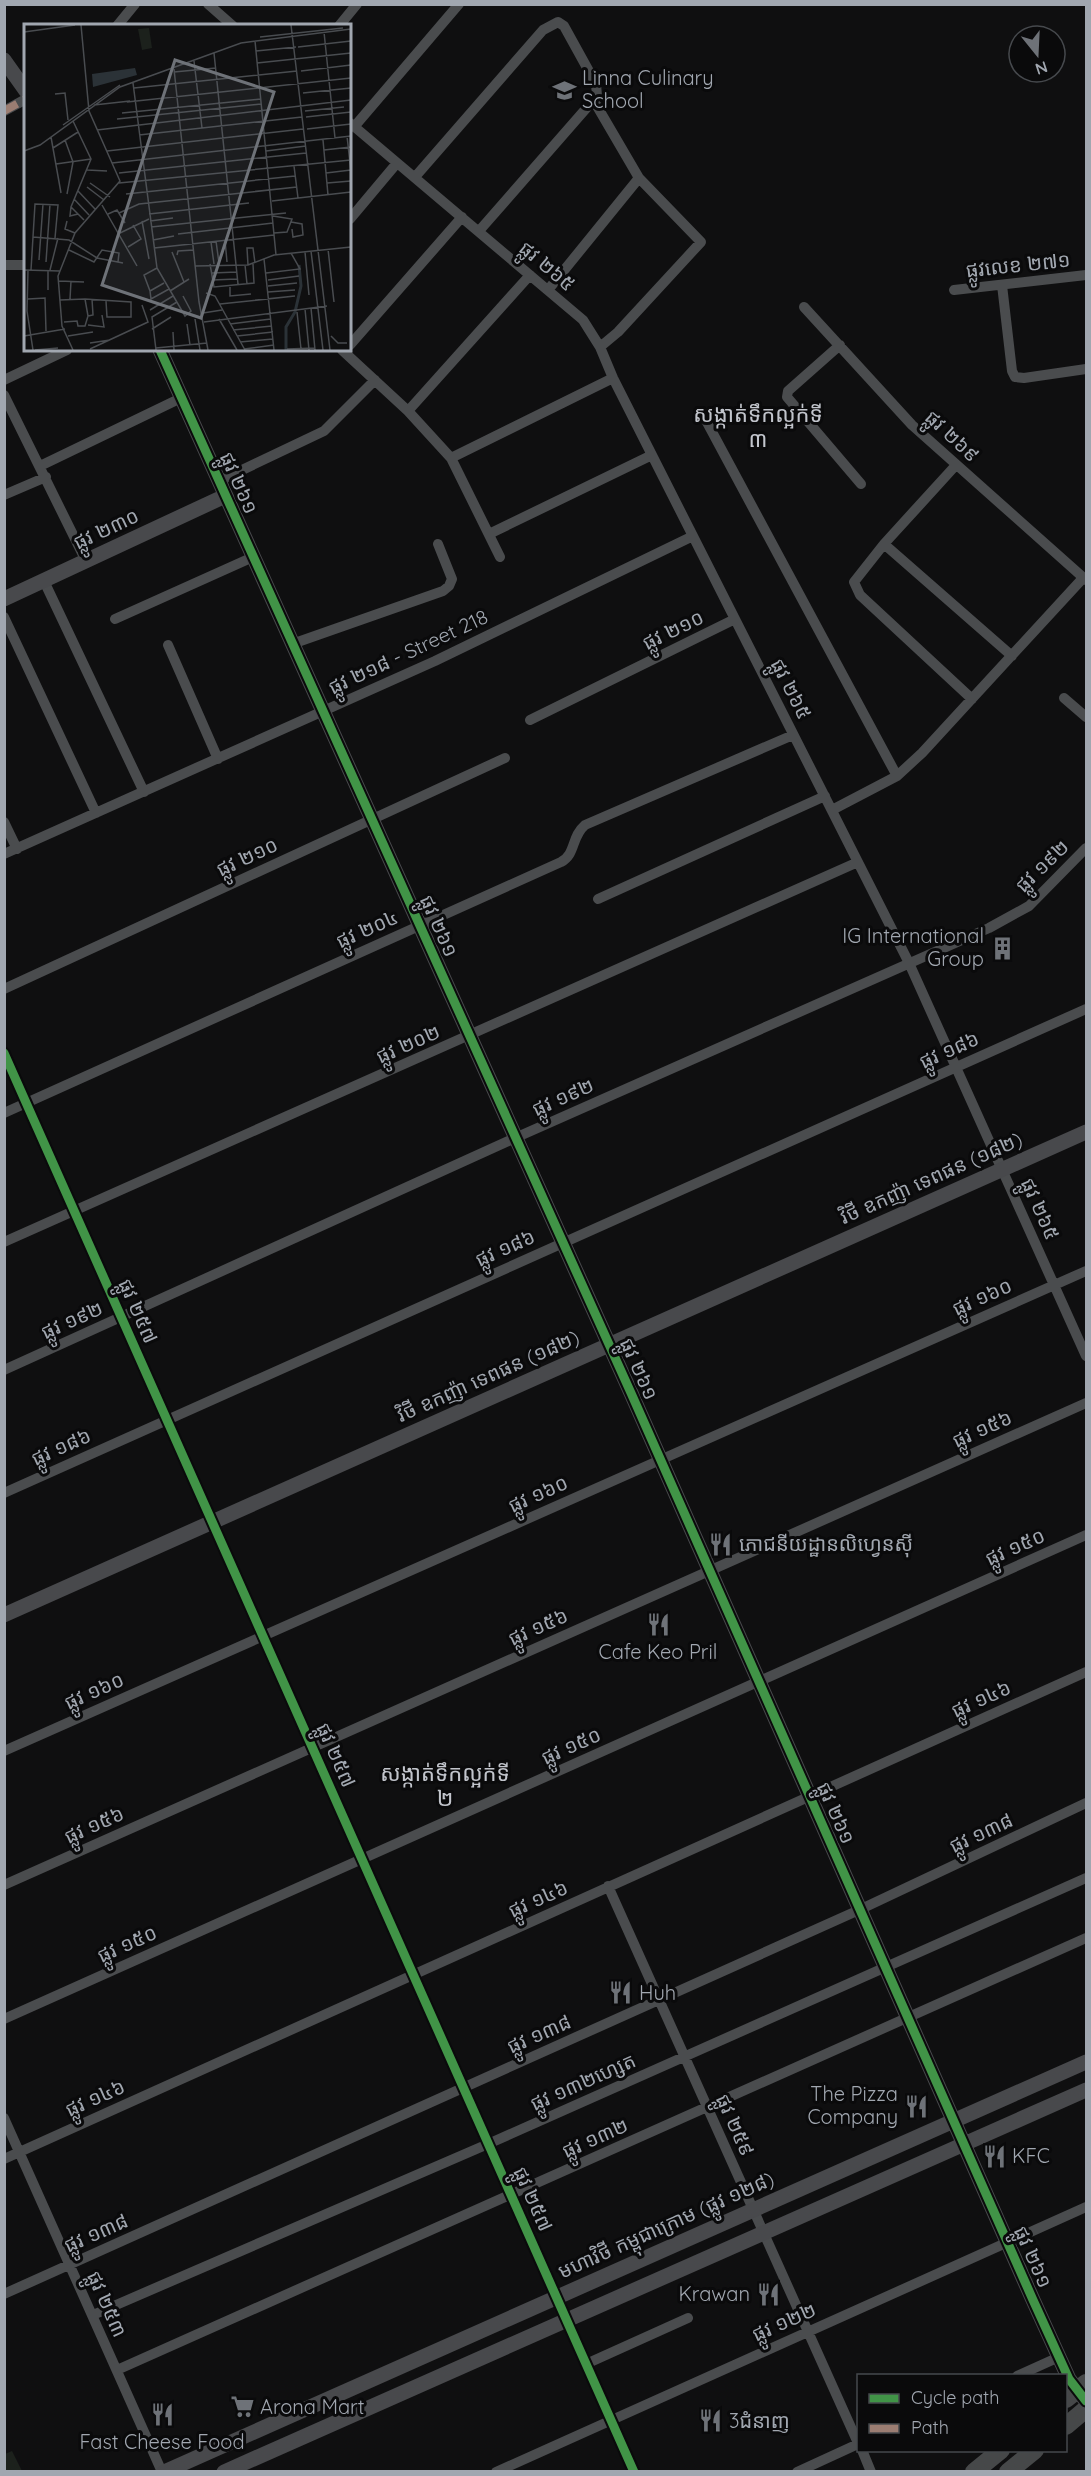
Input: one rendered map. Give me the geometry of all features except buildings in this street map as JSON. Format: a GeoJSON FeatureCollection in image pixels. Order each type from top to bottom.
{"type":"FeatureCollection","features":[{"type":"Feature","properties":{"kind":"highway"},"geometry":{"type":"LineString","coordinates":[[1067,2424],[1086,2409]]}},
{"type":"Feature","properties":{"kind":"highway"},"geometry":{"type":"LineString","coordinates":[[974,2472],[1000,2452]]}},
{"type":"Feature","properties":{"kind":"highway"},"geometry":{"type":"LineString","coordinates":[[1008,2472],[1034,2452]]}},
{"type":"Feature","properties":{"kind":"street"},"geometry":{"type":"LineString","coordinates":[[119,24],[135,4]]}},
{"type":"Feature","properties":{"kind":"street"},"geometry":{"type":"LineString","coordinates":[[208,4],[231,24]]}},
{"type":"Feature","properties":{"kind":"street"},"geometry":{"type":"LineString","coordinates":[[341,24],[357,4]]}},
{"type":"Feature","properties":{"kind":"street"},"geometry":{"type":"LineString","coordinates":[[352,125],[459,4]]}},
{"type":"Feature","properties":{"kind":"street"},"geometry":{"type":"LineString","coordinates":[[415,177],[543,30],[558,22],[564,26],[596,84],[598,90],[594,101],[479,231]]}},
{"type":"Feature","properties":{"kind":"street"},"geometry":{"type":"LineString","coordinates":[[4,60],[24,88]]}},
{"type":"Feature","properties":{"kind":"street"},"geometry":{"type":"LineString","coordinates":[[4,111],[24,100]]}},
{"type":"Feature","properties":{"kind":"street"},"geometry":{"type":"LineString","coordinates":[[594,101],[639,178],[701,242],[618,332],[600,347]]}},
{"type":"Feature","properties":{"kind":"street","name":"ផ្លូវ ២៦៥"},"geometry":{"type":"LineString","coordinates":[[352,125],[584,320],[600,347],[613,378],[909,963],[1086,1356]]}},
{"type":"Feature","properties":{"kind":"street"},"geometry":{"type":"LineString","coordinates":[[351,218],[397,163]]}},
{"type":"Feature","properties":{"kind":"street"},"geometry":{"type":"LineString","coordinates":[[548,290],[639,178]]}},
{"type":"Feature","properties":{"kind":"street"},"geometry":{"type":"LineString","coordinates":[[351,342],[462,217]]}},
{"type":"Feature","properties":{"kind":"street"},"geometry":{"type":"LineString","coordinates":[[4,265],[24,265]]}},
{"type":"Feature","properties":{"kind":"street"},"geometry":{"type":"LineString","coordinates":[[408,411],[530,275]]}},
{"type":"Feature","properties":{"kind":"street","name":"ផ្លូវលេខ ២៧១"},"geometry":{"type":"LineString","coordinates":[[954,290],[1086,276]]}},
{"type":"Feature","properties":{"kind":"street"},"geometry":{"type":"LineString","coordinates":[[1002,285],[1012,371],[1015,376],[1024,378],[1086,369]]}},
{"type":"Feature","properties":{"kind":"street","name":"ផ្លូវ ២៦៩"},"geometry":{"type":"LineString","coordinates":[[804,307],[912,425],[1085,578]]}},
{"type":"Feature","properties":{"kind":"street"},"geometry":{"type":"LineString","coordinates":[[840,345],[788,391],[787,397],[861,484]]}},
{"type":"Feature","properties":{"kind":"street"},"geometry":{"type":"LineString","coordinates":[[4,380],[65,351]]}},
{"type":"Feature","properties":{"kind":"street","name":"ផ្លូវ ២៦១"},"geometry":{"type":"LineString","coordinates":[[160,351],[562,1242],[1067,2374]]}},
{"type":"Feature","properties":{"kind":"street"},"geometry":{"type":"LineString","coordinates":[[347,351],[408,411],[451,458],[500,557]]}},
{"type":"Feature","properties":{"kind":"street"},"geometry":{"type":"LineString","coordinates":[[451,458],[613,378]]}},
{"type":"Feature","properties":{"kind":"street"},"geometry":{"type":"LineString","coordinates":[[219,481],[324,431],[375,380]]}},
{"type":"Feature","properties":{"kind":"street"},"geometry":{"type":"LineString","coordinates":[[4,395],[9,414],[46,477],[86,561]]}},
{"type":"Feature","properties":{"kind":"street"},"geometry":{"type":"LineString","coordinates":[[40,466],[181,398]]}},
{"type":"Feature","properties":{"kind":"street"},"geometry":{"type":"LineString","coordinates":[[703,415],[897,776]]}},
{"type":"Feature","properties":{"kind":"street"},"geometry":{"type":"LineString","coordinates":[[489,534],[652,455]]}},
{"type":"Feature","properties":{"kind":"street"},"geometry":{"type":"LineString","coordinates":[[956,465],[884,544],[854,582],[860,595],[972,699]]}},
{"type":"Feature","properties":{"kind":"street"},"geometry":{"type":"LineString","coordinates":[[4,495],[46,477]]}},
{"type":"Feature","properties":{"kind":"street","name":"ផ្លូវ ២៣០"},"geometry":{"type":"LineString","coordinates":[[4,599],[225,496]]}},
{"type":"Feature","properties":{"kind":"street","name":"ផ្លូវ ២១៨ - Street 218"},"geometry":{"type":"LineString","coordinates":[[4,854],[435,661],[693,536]]}},
{"type":"Feature","properties":{"kind":"street"},"geometry":{"type":"LineString","coordinates":[[292,644],[443,591],[453,579],[438,544]]}},
{"type":"Feature","properties":{"kind":"street"},"geometry":{"type":"LineString","coordinates":[[884,544],[1012,656]]}},
{"type":"Feature","properties":{"kind":"street"},"geometry":{"type":"LineString","coordinates":[[115,619],[253,557]]}},
{"type":"Feature","properties":{"kind":"street"},"geometry":{"type":"LineString","coordinates":[[832,810],[897,776],[1085,578]]}},
{"type":"Feature","properties":{"kind":"street"},"geometry":{"type":"LineString","coordinates":[[44,581],[144,792]]}},
{"type":"Feature","properties":{"kind":"street"},"geometry":{"type":"LineString","coordinates":[[4,618],[96,813]]}},
{"type":"Feature","properties":{"kind":"street","name":"ផ្លូវ ២១០"},"geometry":{"type":"LineString","coordinates":[[530,720],[735,619]]}},
{"type":"Feature","properties":{"kind":"street"},"geometry":{"type":"LineString","coordinates":[[168,645],[218,759]]}},
{"type":"Feature","properties":{"kind":"street"},"geometry":{"type":"LineString","coordinates":[[1064,698],[1086,717]]}},
{"type":"Feature","properties":{"kind":"street","name":"ផ្លូវ ២០៤"},"geometry":{"type":"LineString","coordinates":[[4,1113],[567,858],[571,853],[576,833],[585,825],[794,735]]}},
{"type":"Feature","properties":{"kind":"street","name":"ផ្លូវ ២១០"},"geometry":{"type":"LineString","coordinates":[[4,989],[505,758]]}},
{"type":"Feature","properties":{"kind":"street"},"geometry":{"type":"LineString","coordinates":[[598,899],[825,796]]}},
{"type":"Feature","properties":{"kind":"street"},"geometry":{"type":"LineString","coordinates":[[4,822],[17,849]]}},
{"type":"Feature","properties":{"kind":"street","name":"ផ្លូវ ១៩២"},"geometry":{"type":"LineString","coordinates":[[4,1370],[515,1138],[989,928],[1029,906],[1086,848]]}},
{"type":"Feature","properties":{"kind":"street","name":"ផ្លូវ ២០២"},"geometry":{"type":"LineString","coordinates":[[4,1242],[858,862]]}},
{"type":"Feature","properties":{"kind":"street","name":"ផ្លូវ ១៨៦"},"geometry":{"type":"LineString","coordinates":[[4,1493],[1086,1009]]}},
{"type":"Feature","properties":{"kind":"street","name":"ផ្លូវ ២៥៧"},"geometry":{"type":"LineString","coordinates":[[4,1053],[634,2472]]}},
{"type":"Feature","properties":{"kind":"street","name":"វិថី ឧកញ៉ា ទេពផន (១៨២)"},"geometry":{"type":"LineString","coordinates":[[4,1615],[1086,1132]]}},
{"type":"Feature","properties":{"kind":"street","name":"ផ្លូវ ១៦០"},"geometry":{"type":"LineString","coordinates":[[4,1751],[1086,1271]]}},
{"type":"Feature","properties":{"kind":"street","name":"ផ្លូវ ១៥៦"},"geometry":{"type":"LineString","coordinates":[[4,1885],[1086,1402]]}},
{"type":"Feature","properties":{"kind":"street","name":"ផ្លូវ ១៥០"},"geometry":{"type":"LineString","coordinates":[[4,2019],[1086,1535]]}},
{"type":"Feature","properties":{"kind":"street","name":"ផ្លូវ ១៤៦"},"geometry":{"type":"LineString","coordinates":[[4,2159],[1086,1672]]}},
{"type":"Feature","properties":{"kind":"street","name":"ផ្លូវ ១៣៨"},"geometry":{"type":"LineString","coordinates":[[4,2294],[859,1910],[1086,1803]]}},
{"type":"Feature","properties":{"kind":"street","name":"ផ្លូវ ១៣២ហ្សេត"},"geometry":{"type":"LineString","coordinates":[[93,2315],[488,2144],[1086,1878]]}},
{"type":"Feature","properties":{"kind":"street","name":"ផ្លូវ ២៥៩"},"geometry":{"type":"LineString","coordinates":[[608,1886],[857,2442]]}},
{"type":"Feature","properties":{"kind":"street","name":"ផ្លូវ ១៣២"},"geometry":{"type":"LineString","coordinates":[[117,2370],[1086,1938]]}},
{"type":"Feature","properties":{"kind":"street","name":"មហាវិថី កម្ពុជាក្រោម (ផ្លូវ ១២៨)"},"geometry":{"type":"LineString","coordinates":[[163,2472],[1086,2062]]}},
{"type":"Feature","properties":{"kind":"street"},"geometry":{"type":"LineString","coordinates":[[224,2472],[1086,2090]]}},
{"type":"Feature","properties":{"kind":"street","name":"ផ្លូវ ២៥៣"},"geometry":{"type":"LineString","coordinates":[[4,2118],[163,2472]]}},
{"type":"Feature","properties":{"kind":"street","name":"ផ្លូវ ១២២"},"geometry":{"type":"LineString","coordinates":[[496,2472],[1086,2206]]}},
{"type":"Feature","properties":{"kind":"street"},"geometry":{"type":"LineString","coordinates":[[586,2364],[688,2318]]}},
{"type":"Feature","properties":{"kind":"street"},"geometry":{"type":"LineString","coordinates":[[1021,2374],[1059,2357]]}},
{"type":"Feature","properties":{"kind":"street","name":"ផ្លូវ ២៦១"},"geometry":{"type":"LineString","coordinates":[[1067,2375],[1079,2393]]}},
{"type":"Feature","properties":{"kind":"street"},"geometry":{"type":"LineString","coordinates":[[797,2472],[857,2444]]}},
{"type":"Feature","properties":{"kind":"street"},"geometry":{"type":"LineString","coordinates":[[862,2452],[871,2472]]}},
{"type":"Feature","properties":{"kind":"shaded area"},"geometry":{"type":"Polygon","coordinates":[[[12,2451],[22,2471],[5,2471],[5,2454],[12,2451]]]}},
{"type":"Feature","properties":{"kind":"marked path"},"geometry":{"type":"LineString","coordinates":[[4,111],[24,100]]}},
{"type":"Feature","properties":{"kind":"cycle path"},"geometry":{"type":"LineString","coordinates":[[160,351],[631,1393],[1067,2374]]}},
{"type":"Feature","properties":{"kind":"cycle path"},"geometry":{"type":"LineString","coordinates":[[4,1053],[634,2472]]}},
{"type":"Feature","properties":{"kind":"cycle path"},"geometry":{"type":"LineString","coordinates":[[1067,2375],[1086,2401]]}},
{"type":"Feature","properties":{"kind":"place","name":"Linna Culinary School"},"geometry":{"type":"Point","coordinates":[564,90]}},
{"type":"Feature","properties":{"kind":"place","name":"IG International Group"},"geometry":{"type":"Point","coordinates":[1002,948]}},
{"type":"Feature","properties":{"kind":"place","name":"ភោជនីយដ្ឋានលិហ្វេនសុី"},"geometry":{"type":"Point","coordinates":[721,1544]}},
{"type":"Feature","properties":{"kind":"place","name":"Cafe Keo Pril"},"geometry":{"type":"Point","coordinates":[658,1624]}},
{"type":"Feature","properties":{"kind":"place","name":"Huh"},"geometry":{"type":"Point","coordinates":[621,1993]}},
{"type":"Feature","properties":{"kind":"place","name":"The Pizza Company"},"geometry":{"type":"Point","coordinates":[916,2106]}},
{"type":"Feature","properties":{"kind":"place","name":"KFC"},"geometry":{"type":"Point","coordinates":[994,2156]}},
{"type":"Feature","properties":{"kind":"place","name":"Krawan"},"geometry":{"type":"Point","coordinates":[768,2294]}},
{"type":"Feature","properties":{"kind":"place","name":"Arona Mart"},"geometry":{"type":"Point","coordinates":[242,2407]}},
{"type":"Feature","properties":{"kind":"place","name":"Fast Cheese Food"},"geometry":{"type":"Point","coordinates":[162,2414]}},
{"type":"Feature","properties":{"kind":"place","name":"3ជំនាញ"},"geometry":{"type":"Point","coordinates":[711,2421]}},
{"type":"Feature","properties":{"kind":"district","name":"សង្កាត់ទឹកល្អក់ទី ៣"},"geometry":{"type":"Point","coordinates":[758,426]}},
{"type":"Feature","properties":{"kind":"district","name":"សង្កាត់ទឹកល្អក់ទី ២"},"geometry":{"type":"Point","coordinates":[445,1786]}}]}
